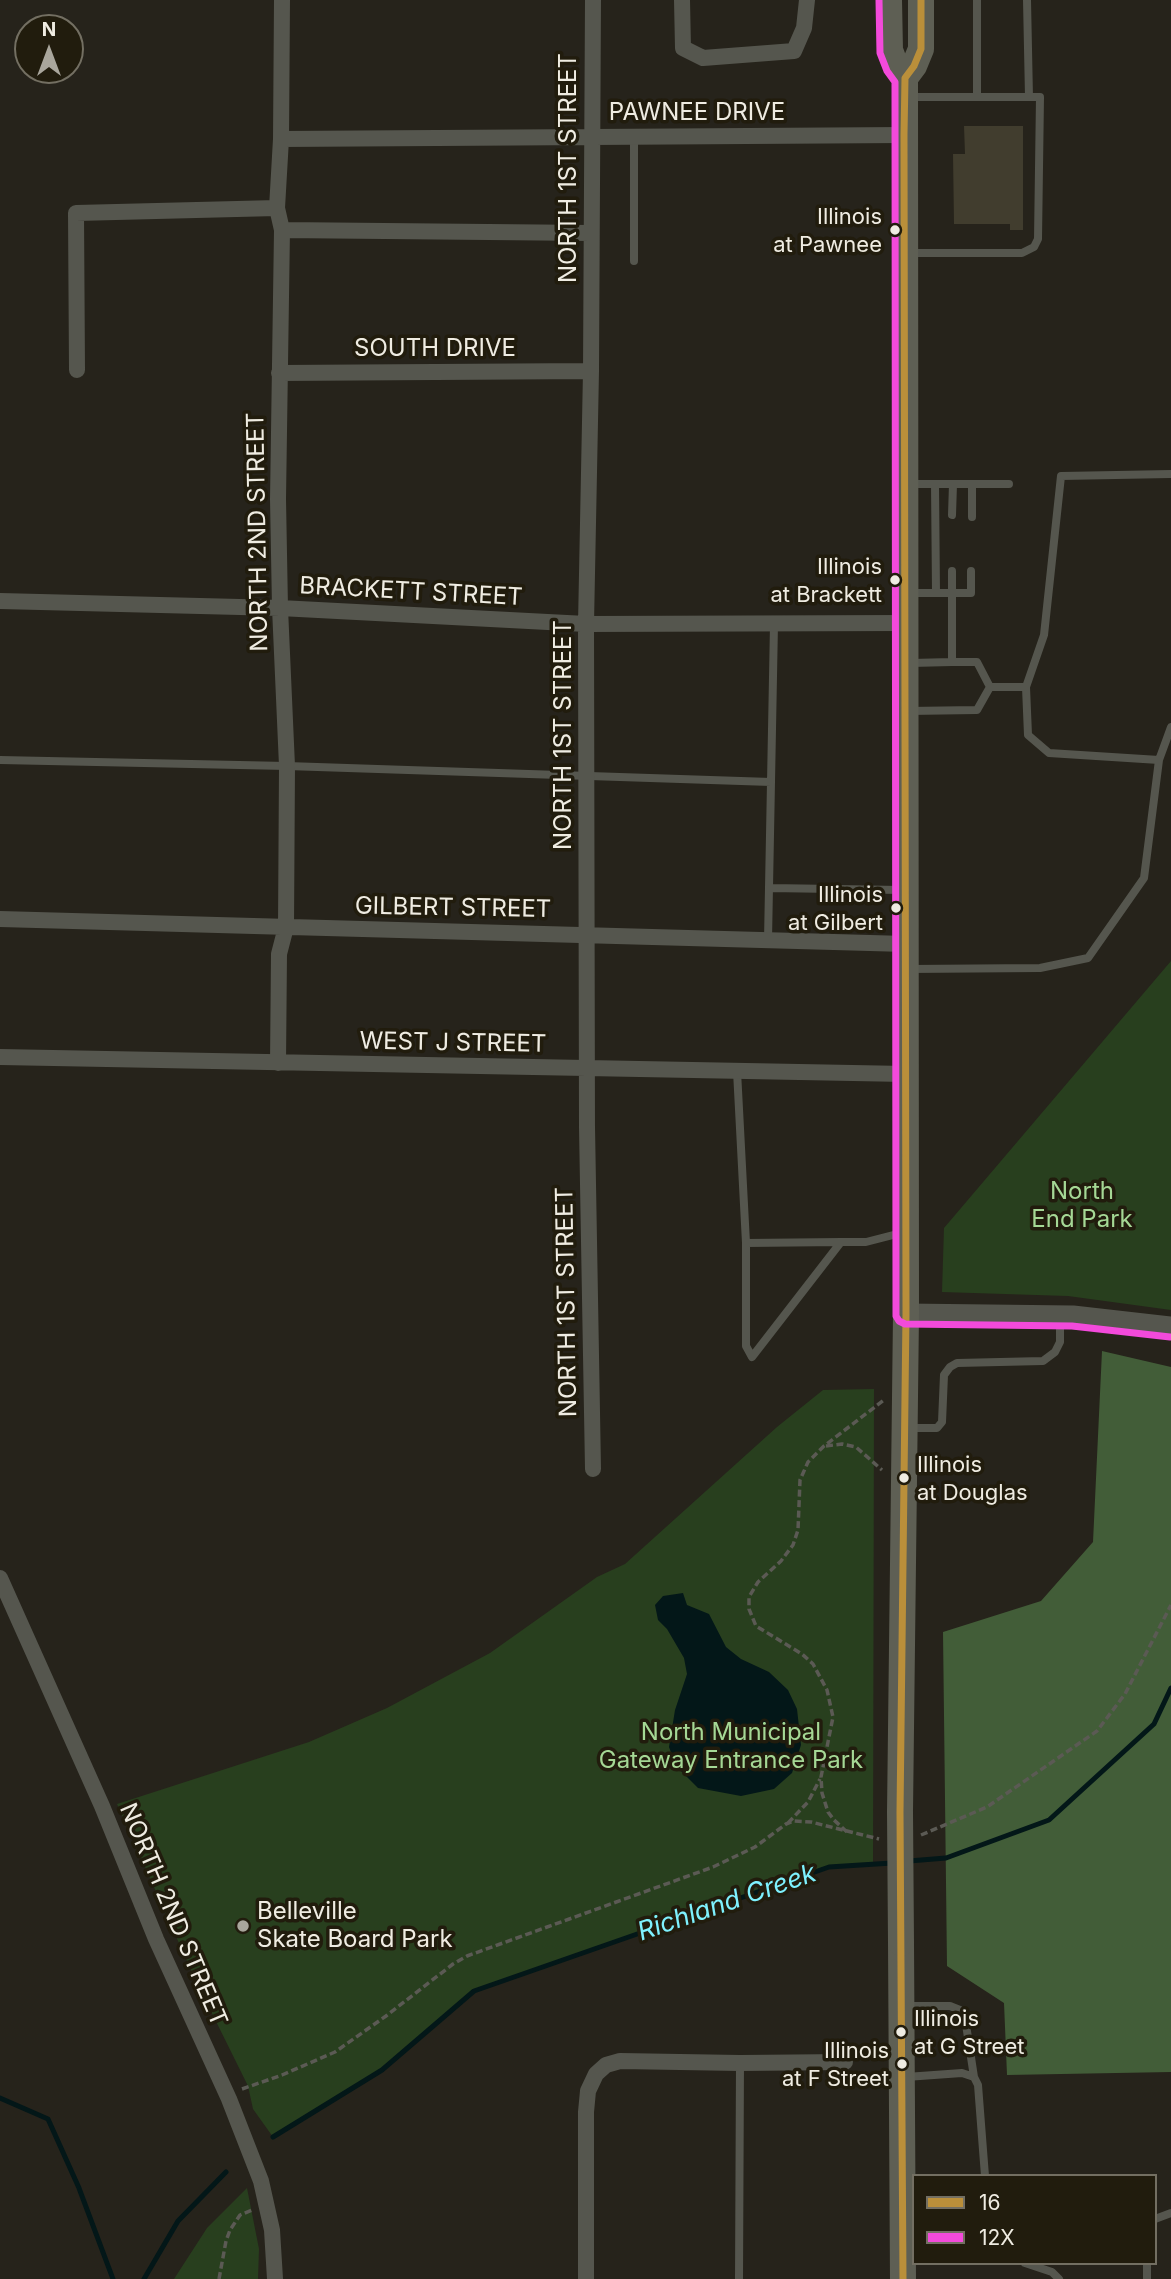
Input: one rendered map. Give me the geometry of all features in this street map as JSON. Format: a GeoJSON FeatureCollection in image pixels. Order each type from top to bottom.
{"type":"FeatureCollection","features":[{"type":"Feature","properties":{"kind":"main road"},"geometry":{"type":"LineString","coordinates":[[889,0],[890,50],[905,88]]}},
{"type":"Feature","properties":{"kind":"main road"},"geometry":{"type":"LineString","coordinates":[[903,2279],[900,1812],[906,1314],[904,135],[905,88],[920,49],[921,0]]}},
{"type":"Feature","properties":{"kind":"street","name":"NORTH 2ND STREET"},"geometry":{"type":"LineString","coordinates":[[278,1063],[279,954],[286,927],[287,766],[280,608],[279,373],[282,230],[277,208],[281,139],[282,0]]}},
{"type":"Feature","properties":{"kind":"street","name":"NORTH 1ST STREET"},"geometry":{"type":"LineString","coordinates":[[593,0],[591,372],[586,624],[587,1069],[593,1469]]}},
{"type":"Feature","properties":{"kind":"street"},"geometry":{"type":"LineString","coordinates":[[682,0],[683,48],[703,58],[794,51],[804,28],[807,0]]}},
{"type":"Feature","properties":{"kind":"street","name":"PAWNEE DRIVE"},"geometry":{"type":"LineString","coordinates":[[281,139],[904,135]]}},
{"type":"Feature","properties":{"kind":"street"},"geometry":{"type":"LineString","coordinates":[[77,370],[76,213],[277,208]]}},
{"type":"Feature","properties":{"kind":"street"},"geometry":{"type":"LineString","coordinates":[[282,230],[591,233]]}},
{"type":"Feature","properties":{"kind":"street","name":"SOUTH DRIVE"},"geometry":{"type":"LineString","coordinates":[[279,373],[591,372]]}},
{"type":"Feature","properties":{"kind":"street","name":"BRACKETT STREET"},"geometry":{"type":"LineString","coordinates":[[0,601],[280,608],[586,624],[904,623]]}},
{"type":"Feature","properties":{"kind":"street","name":"GILBERT STREET"},"geometry":{"type":"LineString","coordinates":[[0,919],[768,940],[906,956]]}},
{"type":"Feature","properties":{"kind":"street","name":"WEST J STREET"},"geometry":{"type":"LineString","coordinates":[[0,1057],[906,1074]]}},
{"type":"Feature","properties":{"kind":"street"},"geometry":{"type":"LineString","coordinates":[[906,1314],[1060,1316],[1171,1327]]}},
{"type":"Feature","properties":{"kind":"street","name":"NORTH 2ND STREET"},"geometry":{"type":"LineString","coordinates":[[0,1578],[102,1806],[156,1939],[229,2099],[261,2181],[272,2230],[275,2279]]}},
{"type":"Feature","properties":{"kind":"street"},"geometry":{"type":"LineString","coordinates":[[586,2279],[586,2112],[588,2091],[596,2074],[606,2065],[620,2061],[845,2062]]}},
{"type":"Feature","properties":{"kind":"lane"},"geometry":{"type":"LineString","coordinates":[[978,0],[978,97]]}},
{"type":"Feature","properties":{"kind":"lane"},"geometry":{"type":"LineString","coordinates":[[1027,0],[1029,97]]}},
{"type":"Feature","properties":{"kind":"lane"},"geometry":{"type":"LineString","coordinates":[[904,254],[1022,253],[1034,247],[1038,239],[1040,97],[978,97],[905,88]]}},
{"type":"Feature","properties":{"kind":"lane"},"geometry":{"type":"LineString","coordinates":[[634,137],[634,261]]}},
{"type":"Feature","properties":{"kind":"lane"},"geometry":{"type":"LineString","coordinates":[[1159,760],[1049,753],[1028,735],[1027,687],[1044,635],[1061,476],[1171,474]]}},
{"type":"Feature","properties":{"kind":"lane"},"geometry":{"type":"LineString","coordinates":[[904,484],[1009,484]]}},
{"type":"Feature","properties":{"kind":"lane"},"geometry":{"type":"LineString","coordinates":[[936,484],[936,593]]}},
{"type":"Feature","properties":{"kind":"lane"},"geometry":{"type":"LineString","coordinates":[[952,515],[953,484]]}},
{"type":"Feature","properties":{"kind":"lane"},"geometry":{"type":"LineString","coordinates":[[972,484],[972,517]]}},
{"type":"Feature","properties":{"kind":"lane"},"geometry":{"type":"LineString","coordinates":[[952,571],[952,662]]}},
{"type":"Feature","properties":{"kind":"lane"},"geometry":{"type":"LineString","coordinates":[[904,593],[971,593],[971,571]]}},
{"type":"Feature","properties":{"kind":"lane"},"geometry":{"type":"LineString","coordinates":[[768,940],[774,624]]}},
{"type":"Feature","properties":{"kind":"lane"},"geometry":{"type":"LineString","coordinates":[[904,663],[976,663],[990,687]]}},
{"type":"Feature","properties":{"kind":"lane"},"geometry":{"type":"LineString","coordinates":[[990,687],[1027,687]]}},
{"type":"Feature","properties":{"kind":"lane"},"geometry":{"type":"LineString","coordinates":[[904,711],[977,710],[990,687]]}},
{"type":"Feature","properties":{"kind":"lane"},"geometry":{"type":"LineString","coordinates":[[906,956],[1040,968],[1088,958],[1144,878],[1159,760],[1171,727]]}},
{"type":"Feature","properties":{"kind":"lane"},"geometry":{"type":"LineString","coordinates":[[0,760],[287,766],[771,782]]}},
{"type":"Feature","properties":{"kind":"lane"},"geometry":{"type":"LineString","coordinates":[[769,888],[906,890]]}},
{"type":"Feature","properties":{"kind":"lane"},"geometry":{"type":"LineString","coordinates":[[737,1071],[746,1243],[747,1346],[752,1357],[841,1242]]}},
{"type":"Feature","properties":{"kind":"lane"},"geometry":{"type":"LineString","coordinates":[[746,1243],[866,1242],[906,1231]]}},
{"type":"Feature","properties":{"kind":"lane"},"geometry":{"type":"LineString","coordinates":[[905,1427],[937,1427],[942,1423],[944,1375],[957,1363],[1043,1361],[1055,1352],[1060,1342],[1060,1316]]}},
{"type":"Feature","properties":{"kind":"lane"},"geometry":{"type":"LineString","coordinates":[[901,2006],[950,2006],[960,2010],[965,2018],[974,2077],[978,2085],[985,2174]]}},
{"type":"Feature","properties":{"kind":"lane"},"geometry":{"type":"LineString","coordinates":[[739,2279],[740,2063]]}},
{"type":"Feature","properties":{"kind":"lane"},"geometry":{"type":"LineString","coordinates":[[901,2078],[962,2073],[974,2077]]}},
{"type":"Feature","properties":{"kind":"lane"},"geometry":{"type":"LineString","coordinates":[[1030,2265],[1052,2273],[1059,2279]]}},
{"type":"Feature","properties":{"kind":"path"},"geometry":{"type":"LineString","coordinates":[[849,1833],[834,1821],[822,1793],[821,1777],[833,1717],[827,1690],[813,1664],[802,1654],[756,1626],[749,1609],[749,1597],[758,1582],[793,1545],[798,1530],[800,1480],[808,1462],[875,1406]]}},
{"type":"Feature","properties":{"kind":"path"},"geometry":{"type":"LineString","coordinates":[[824,1446],[842,1444],[856,1447],[904,1491]]}},
{"type":"Feature","properties":{"kind":"path"},"geometry":{"type":"LineString","coordinates":[[916,1836],[951,1824],[987,1807],[1097,1731],[1125,1694],[1171,1605]]}},
{"type":"Feature","properties":{"kind":"path"},"geometry":{"type":"LineString","coordinates":[[229,2099],[248,2086],[282,2075],[335,2052],[467,1956],[713,1867],[755,1847],[786,1824],[808,1802],[821,1777]]}},
{"type":"Feature","properties":{"kind":"path"},"geometry":{"type":"LineString","coordinates":[[786,1824],[811,1822],[887,1840]]}},
{"type":"Feature","properties":{"kind":"path"},"geometry":{"type":"LineString","coordinates":[[219,2279],[230,2230],[240,2216],[252,2210]]}},
{"type":"Feature","properties":{"kind":"green space","name":"North End Park"},"geometry":{"type":"Polygon","coordinates":[[[1171,961],[1171,1310],[1068,1296],[942,1292],[944,1228],[1171,961]]]}},
{"type":"Feature","properties":{"kind":"green space"},"geometry":{"type":"Polygon","coordinates":[[[1102,1351],[1171,1367],[1171,2072],[1007,2075],[1004,2003],[947,1966],[943,1632],[1041,1601],[1093,1542],[1102,1351]]]}},
{"type":"Feature","properties":{"kind":"green space","name":"North Municipal Gateway Entrance Park"},"geometry":{"type":"Polygon","coordinates":[[[874,1389],[873,1864],[829,1867],[474,1991],[382,2070],[273,2137],[253,2109],[248,2086],[195,1979],[117,1804],[309,1742],[387,1708],[490,1653],[597,1577],[625,1564],[777,1427],[823,1390],[874,1389]]]}},
{"type":"Feature","properties":{"kind":"green space"},"geometry":{"type":"Polygon","coordinates":[[[247,2188],[259,2249],[258,2279],[174,2279],[207,2228],[247,2188]]]}},
{"type":"Feature","properties":{"kind":"shaded area"},"geometry":{"type":"Polygon","coordinates":[[[683,1593],[687,1605],[709,1614],[726,1647],[741,1659],[769,1672],[788,1690],[797,1709],[801,1745],[792,1773],[774,1789],[741,1796],[698,1788],[676,1766],[669,1747],[675,1710],[687,1674],[684,1658],[667,1629],[658,1620],[655,1605],[663,1596],[683,1593]]]}},
{"type":"Feature","properties":{"kind":"building"},"geometry":{"type":"Polygon","coordinates":[[[964,126],[1023,126],[1023,230],[1010,230],[1010,224],[954,224],[953,154],[965,154],[964,126]]]}},
{"type":"Feature","properties":{"kind":"waterway","name":"Richland Creek"},"geometry":{"type":"LineString","coordinates":[[909,1861],[946,1858],[1049,1820],[1154,1724],[1171,1688]]}},
{"type":"Feature","properties":{"kind":"waterway","name":"Richland Creek"},"geometry":{"type":"LineString","coordinates":[[273,2137],[382,2070],[474,1991],[829,1867],[892,1863]]}},
{"type":"Feature","properties":{"kind":"waterway"},"geometry":{"type":"LineString","coordinates":[[0,2098],[48,2119],[79,2188],[113,2279]]}},
{"type":"Feature","properties":{"kind":"waterway","name":"Richland Creek"},"geometry":{"type":"LineString","coordinates":[[144,2279],[178,2221],[226,2172]]}},
{"type":"Feature","properties":{"kind":"transit line","name":"12X"},"geometry":{"type":"LineString","coordinates":[[879,0],[880,53],[895,82],[896,1316],[905,1324],[1072,1326],[1170,1337]]}},
{"type":"Feature","properties":{"kind":"transit line","name":"16"},"geometry":{"type":"LineString","coordinates":[[903,2279],[900,1812],[906,1314],[904,135],[905,78],[921,49],[921,0]]}},
{"type":"Feature","properties":{"kind":"place","name":"Illinois at Pawnee"},"geometry":{"type":"Point","coordinates":[895,230]}},
{"type":"Feature","properties":{"kind":"place","name":"Illinois at Brackett"},"geometry":{"type":"Point","coordinates":[895,580]}},
{"type":"Feature","properties":{"kind":"place","name":"Illinois at Gilbert"},"geometry":{"type":"Point","coordinates":[896,908]}},
{"type":"Feature","properties":{"kind":"place","name":"Illinois at Douglas"},"geometry":{"type":"Point","coordinates":[904,1478]}},
{"type":"Feature","properties":{"kind":"place","name":"Belleville Skate Board Park"},"geometry":{"type":"Point","coordinates":[243,1926]}},
{"type":"Feature","properties":{"kind":"place","name":"Illinois at G Street"},"geometry":{"type":"Point","coordinates":[901,2032]}},
{"type":"Feature","properties":{"kind":"place","name":"Illinois at F Street"},"geometry":{"type":"Point","coordinates":[902,2064]}}]}
